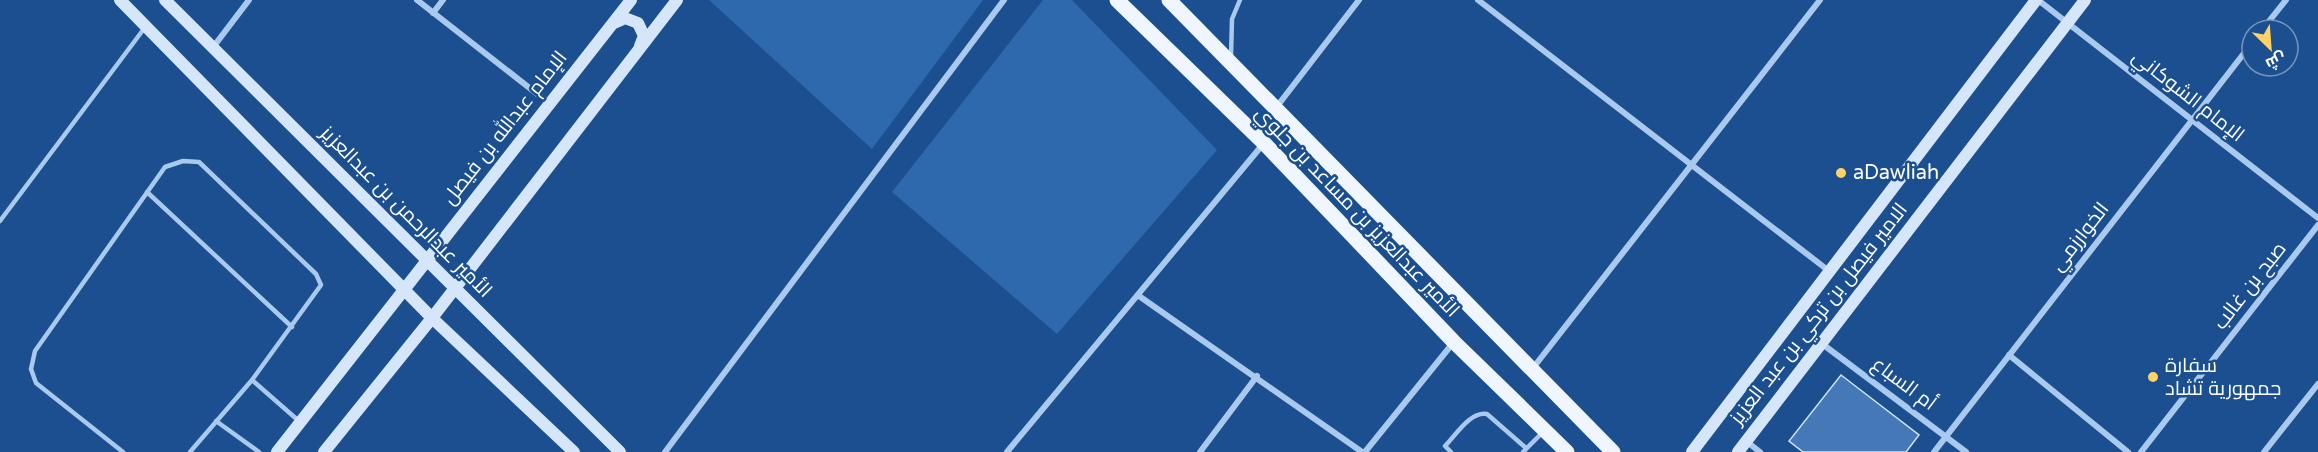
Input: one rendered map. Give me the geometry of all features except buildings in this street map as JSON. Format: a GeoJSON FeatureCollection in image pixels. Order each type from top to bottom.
{"type":"FeatureCollection","features":[{"type":"Feature","properties":{"kind":"main road","name":"الأمير عبدالعزيز بن مساعد بن جلوي"},"geometry":{"type":"LineString","coordinates":[[1117,0],[1264,143],[1454,342],[1568,452]]}},
{"type":"Feature","properties":{"kind":"main road","name":"الأمير عبدالعزيز بن مساعد بن جلوي"},"geometry":{"type":"LineString","coordinates":[[1169,0],[1613,452]]}},
{"type":"Feature","properties":{"kind":"street"},"geometry":{"type":"LineString","coordinates":[[120,0],[432,318],[574,452]]}},
{"type":"Feature","properties":{"kind":"street","name":"الأمير عبدالرحمن بن عبدالعزيز"},"geometry":{"type":"LineString","coordinates":[[165,0],[214,46],[425,261],[620,452]]}},
{"type":"Feature","properties":{"kind":"street"},"geometry":{"type":"LineString","coordinates":[[214,46],[249,0]]}},
{"type":"Feature","properties":{"kind":"street"},"geometry":{"type":"LineString","coordinates":[[417,0],[550,104]]}},
{"type":"Feature","properties":{"kind":"street"},"geometry":{"type":"LineString","coordinates":[[433,13],[442,0]]}},
{"type":"Feature","properties":{"kind":"street","name":"الإمام عبدالله بن فيصل"},"geometry":{"type":"LineString","coordinates":[[277,452],[631,0]]}},
{"type":"Feature","properties":{"kind":"street"},"geometry":{"type":"LineString","coordinates":[[324,452],[455,289],[677,0]]}},
{"type":"Feature","properties":{"kind":"street"},"geometry":{"type":"LineString","coordinates":[[666,452],[1004,0]]}},
{"type":"Feature","properties":{"kind":"street"},"geometry":{"type":"LineString","coordinates":[[1275,109],[1359,0]]}},
{"type":"Feature","properties":{"kind":"street"},"geometry":{"type":"LineString","coordinates":[[1478,0],[1829,271]]}},
{"type":"Feature","properties":{"kind":"street"},"geometry":{"type":"LineString","coordinates":[[1533,368],[1693,166],[1820,0]]}},
{"type":"Feature","properties":{"kind":"street","name":"الإمام الشوكاني"},"geometry":{"type":"LineString","coordinates":[[2037,0],[2318,218]]}},
{"type":"Feature","properties":{"kind":"street","name":"الامير فيصل بن تركي بن عبد العزيز"},"geometry":{"type":"LineString","coordinates":[[1692,452],[2037,0]]}},
{"type":"Feature","properties":{"kind":"street","name":"الامير فيصل بن تركي بن عبد العزيز"},"geometry":{"type":"LineString","coordinates":[[1738,452],[2085,0]]}},
{"type":"Feature","properties":{"kind":"street"},"geometry":{"type":"LineString","coordinates":[[2272,18],[2286,0]]}},
{"type":"Feature","properties":{"kind":"street"},"geometry":{"type":"LineString","coordinates":[[608,30],[622,19],[635,21],[644,36],[639,50]]}},
{"type":"Feature","properties":{"kind":"street","name":"الخوارزمي"},"geometry":{"type":"LineString","coordinates":[[1934,452],[2240,58]]}},
{"type":"Feature","properties":{"kind":"street"},"geometry":{"type":"LineString","coordinates":[[1007,452],[1264,143]]}},
{"type":"Feature","properties":{"kind":"street","name":"صبح بن غالب"},"geometry":{"type":"LineString","coordinates":[[2141,452],[2318,225]]}},
{"type":"Feature","properties":{"kind":"street"},"geometry":{"type":"LineString","coordinates":[[1139,296],[1363,452],[1454,342]]}},
{"type":"Feature","properties":{"kind":"street","name":"أم السباع"},"geometry":{"type":"LineString","coordinates":[[1821,343],[1966,452]]}},
{"type":"Feature","properties":{"kind":"street"},"geometry":{"type":"LineString","coordinates":[[2009,355],[2128,452]]}},
{"type":"Feature","properties":{"kind":"street"},"geometry":{"type":"LineString","coordinates":[[1200,452],[1257,376]]}},
{"type":"Feature","properties":{"kind":"street"},"geometry":{"type":"LineString","coordinates":[[2264,452],[2318,384]]}},
{"type":"Feature","properties":{"kind":"street"},"geometry":{"type":"LineString","coordinates":[[1746,441],[1760,452]]}},
{"type":"Feature","properties":{"kind":"lane"},"geometry":{"type":"LineString","coordinates":[[1232,65],[1231,26],[1240,0]]}},
{"type":"Feature","properties":{"kind":"lane"},"geometry":{"type":"LineString","coordinates":[[0,221],[146,26]]}},
{"type":"Feature","properties":{"kind":"lane"},"geometry":{"type":"LineString","coordinates":[[123,452],[36,383],[31,369],[34,351],[165,167],[183,160],[199,162],[316,274],[321,285],[319,291],[252,380],[190,452]]}},
{"type":"Feature","properties":{"kind":"lane"},"geometry":{"type":"LineString","coordinates":[[147,192],[292,327]]}},
{"type":"Feature","properties":{"kind":"lane"},"geometry":{"type":"LineString","coordinates":[[252,380],[300,422]]}},
{"type":"Feature","properties":{"kind":"lane"},"geometry":{"type":"LineString","coordinates":[[1451,452],[1445,446],[1472,417],[1481,413],[1487,414],[1524,450],[1544,430]]}},
{"type":"Feature","properties":{"kind":"lane"},"geometry":{"type":"LineString","coordinates":[[216,421],[259,452]]}},
{"type":"Feature","properties":{"kind":"shaded area"},"geometry":{"type":"Polygon","coordinates":[[[709,0],[983,0],[872,149],[709,0]]]}},
{"type":"Feature","properties":{"kind":"shaded area"},"geometry":{"type":"Polygon","coordinates":[[[1043,0],[1072,0],[1217,150],[1057,334],[892,192],[1043,0]]]}},
{"type":"Feature","properties":{"kind":"place","name":"aDawliah"},"geometry":{"type":"Point","coordinates":[1841,173]}},
{"type":"Feature","properties":{"kind":"place","name":"سفارة جمهورية تشاد"},"geometry":{"type":"Point","coordinates":[2153,377]}}]}
